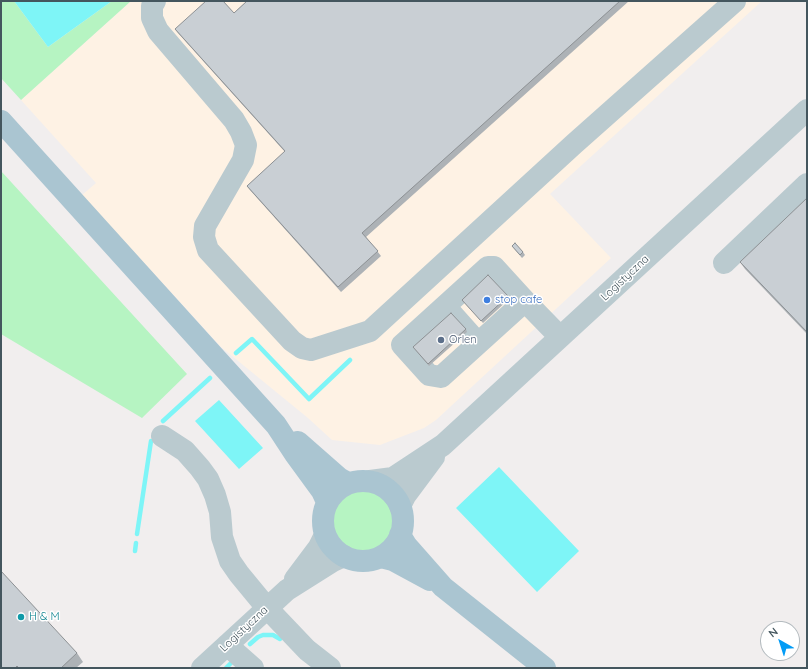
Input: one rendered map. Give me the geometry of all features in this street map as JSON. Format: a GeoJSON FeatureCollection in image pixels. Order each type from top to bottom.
{"type":"FeatureCollection","features":[{"type":"Feature","properties":{"kind":"main road"},"geometry":{"type":"LineString","coordinates":[[1,121],[276,426],[322,491],[327,502]]}},
{"type":"Feature","properties":{"kind":"main road"},"geometry":{"type":"LineString","coordinates":[[276,426],[304,447],[339,478],[348,484]]}},
{"type":"Feature","properties":{"kind":"main road"},"geometry":{"type":"LineString","coordinates":[[359,481],[370,481],[383,486],[393,494],[400,506],[403,520],[400,535],[393,548],[381,556],[369,560],[356,560],[344,556],[336,551],[330,544],[325,535],[322,518],[327,502],[332,494],[339,488],[359,481]]}},
{"type":"Feature","properties":{"kind":"main road"},"geometry":{"type":"LineString","coordinates":[[400,535],[406,545],[443,587]]}},
{"type":"Feature","properties":{"kind":"main road"},"geometry":{"type":"LineString","coordinates":[[381,556],[393,560],[443,587],[545,668]]}},
{"type":"Feature","properties":{"kind":"street"},"geometry":{"type":"LineString","coordinates":[[155,1],[152,6],[152,18],[158,31],[234,120],[246,145],[243,160],[205,226],[204,237],[208,250],[292,341],[302,348],[312,350],[370,331],[568,149],[735,1]]}},
{"type":"Feature","properties":{"kind":"street","name":"Logistyczna"},"geometry":{"type":"LineString","coordinates":[[370,481],[393,478],[443,445],[807,110]]}},
{"type":"Feature","properties":{"kind":"street"},"geometry":{"type":"LineString","coordinates":[[724,263],[807,184]]}},
{"type":"Feature","properties":{"kind":"street"},"geometry":{"type":"LineString","coordinates":[[525,301],[445,339],[488,267],[494,267],[560,337]]}},
{"type":"Feature","properties":{"kind":"street"},"geometry":{"type":"LineString","coordinates":[[162,436],[185,450],[208,479],[220,512],[222,537],[230,560],[249,587],[307,650],[330,668]]}},
{"type":"Feature","properties":{"kind":"street","name":"Logistyczna"},"geometry":{"type":"LineString","coordinates":[[400,506],[405,496],[443,445]]}},
{"type":"Feature","properties":{"kind":"street","name":"Logistyczna"},"geometry":{"type":"LineString","coordinates":[[202,668],[287,590],[319,547],[325,535]]}},
{"type":"Feature","properties":{"kind":"street","name":"Logistyczna"},"geometry":{"type":"LineString","coordinates":[[287,590],[333,561],[344,556]]}},
{"type":"Feature","properties":{"kind":"street"},"geometry":{"type":"LineString","coordinates":[[227,645],[254,668]]}},
{"type":"Feature","properties":{"kind":"shaded area"},"geometry":{"type":"Polygon","coordinates":[[[131,1],[762,1],[550,194],[611,258],[436,420],[424,428],[380,445],[332,440],[308,418],[221,347],[82,195],[96,183],[21,100],[131,1]]]}},
{"type":"Feature","properties":{"kind":"green space"},"geometry":{"type":"Polygon","coordinates":[[[1,1],[14,1],[48,47],[112,1],[131,1],[21,100],[1,78],[1,1]]]}},
{"type":"Feature","properties":{"kind":"green space"},"geometry":{"type":"Polygon","coordinates":[[[1,171],[187,374],[142,418],[1,334],[1,171]]]}},
{"type":"Feature","properties":{"kind":"green space"},"geometry":{"type":"Polygon","coordinates":[[[362,490],[379,495],[384,499],[388,504],[393,521],[388,538],[384,543],[379,547],[362,552],[345,547],[340,543],[336,538],[331,521],[336,504],[340,499],[345,495],[362,490]]]}},
{"type":"Feature","properties":{"kind":"water"},"geometry":{"type":"Polygon","coordinates":[[[14,1],[112,1],[48,47],[14,1]]]}},
{"type":"Feature","properties":{"kind":"water"},"geometry":{"type":"Polygon","coordinates":[[[219,400],[263,448],[239,469],[195,421],[219,400]]]}},
{"type":"Feature","properties":{"kind":"water"},"geometry":{"type":"Polygon","coordinates":[[[499,467],[579,551],[537,592],[456,508],[499,467]]]}},
{"type":"Feature","properties":{"kind":"building"},"geometry":{"type":"Polygon","coordinates":[[[206,1],[223,1],[234,13],[247,1],[620,1],[362,233],[378,251],[338,287],[247,186],[285,151],[175,29],[206,1]]]}},
{"type":"Feature","properties":{"kind":"building"},"geometry":{"type":"Polygon","coordinates":[[[807,198],[807,332],[740,262],[807,198]]]}},
{"type":"Feature","properties":{"kind":"building"},"geometry":{"type":"Polygon","coordinates":[[[515,243],[523,252],[520,255],[512,246],[515,243]]]}},
{"type":"Feature","properties":{"kind":"building","name":"stop cafe"},"geometry":{"type":"Polygon","coordinates":[[[488,275],[508,296],[481,321],[462,300],[488,275]]]}},
{"type":"Feature","properties":{"kind":"building","name":"Orlen"},"geometry":{"type":"Polygon","coordinates":[[[451,313],[466,329],[428,364],[413,347],[451,313]]]}},
{"type":"Feature","properties":{"kind":"building","name":"H & M"},"geometry":{"type":"Polygon","coordinates":[[[1,571],[77,653],[61,668],[19,668],[17,666],[15,668],[1,668],[1,571]]]}},
{"type":"Feature","properties":{"kind":"waterway"},"geometry":{"type":"LineString","coordinates":[[236,353],[252,339],[309,399],[350,360]]}},
{"type":"Feature","properties":{"kind":"waterway"},"geometry":{"type":"LineString","coordinates":[[163,421],[210,378]]}},
{"type":"Feature","properties":{"kind":"waterway"},"geometry":{"type":"LineString","coordinates":[[137,534],[151,441]]}},
{"type":"Feature","properties":{"kind":"waterway"},"geometry":{"type":"LineString","coordinates":[[135,551],[136,543]]}},
{"type":"Feature","properties":{"kind":"waterway"},"geometry":{"type":"LineString","coordinates":[[250,644],[258,637],[263,635],[273,635],[280,639]]}},
{"type":"Feature","properties":{"kind":"waterway"},"geometry":{"type":"LineString","coordinates":[[226,668],[231,663]]}},
{"type":"Feature","properties":{"kind":"place","name":"stop cafe"},"geometry":{"type":"Point","coordinates":[487,300]}},
{"type":"Feature","properties":{"kind":"place","name":"Orlen"},"geometry":{"type":"Point","coordinates":[441,340]}},
{"type":"Feature","properties":{"kind":"place","name":"H & M"},"geometry":{"type":"Point","coordinates":[21,617]}}]}
